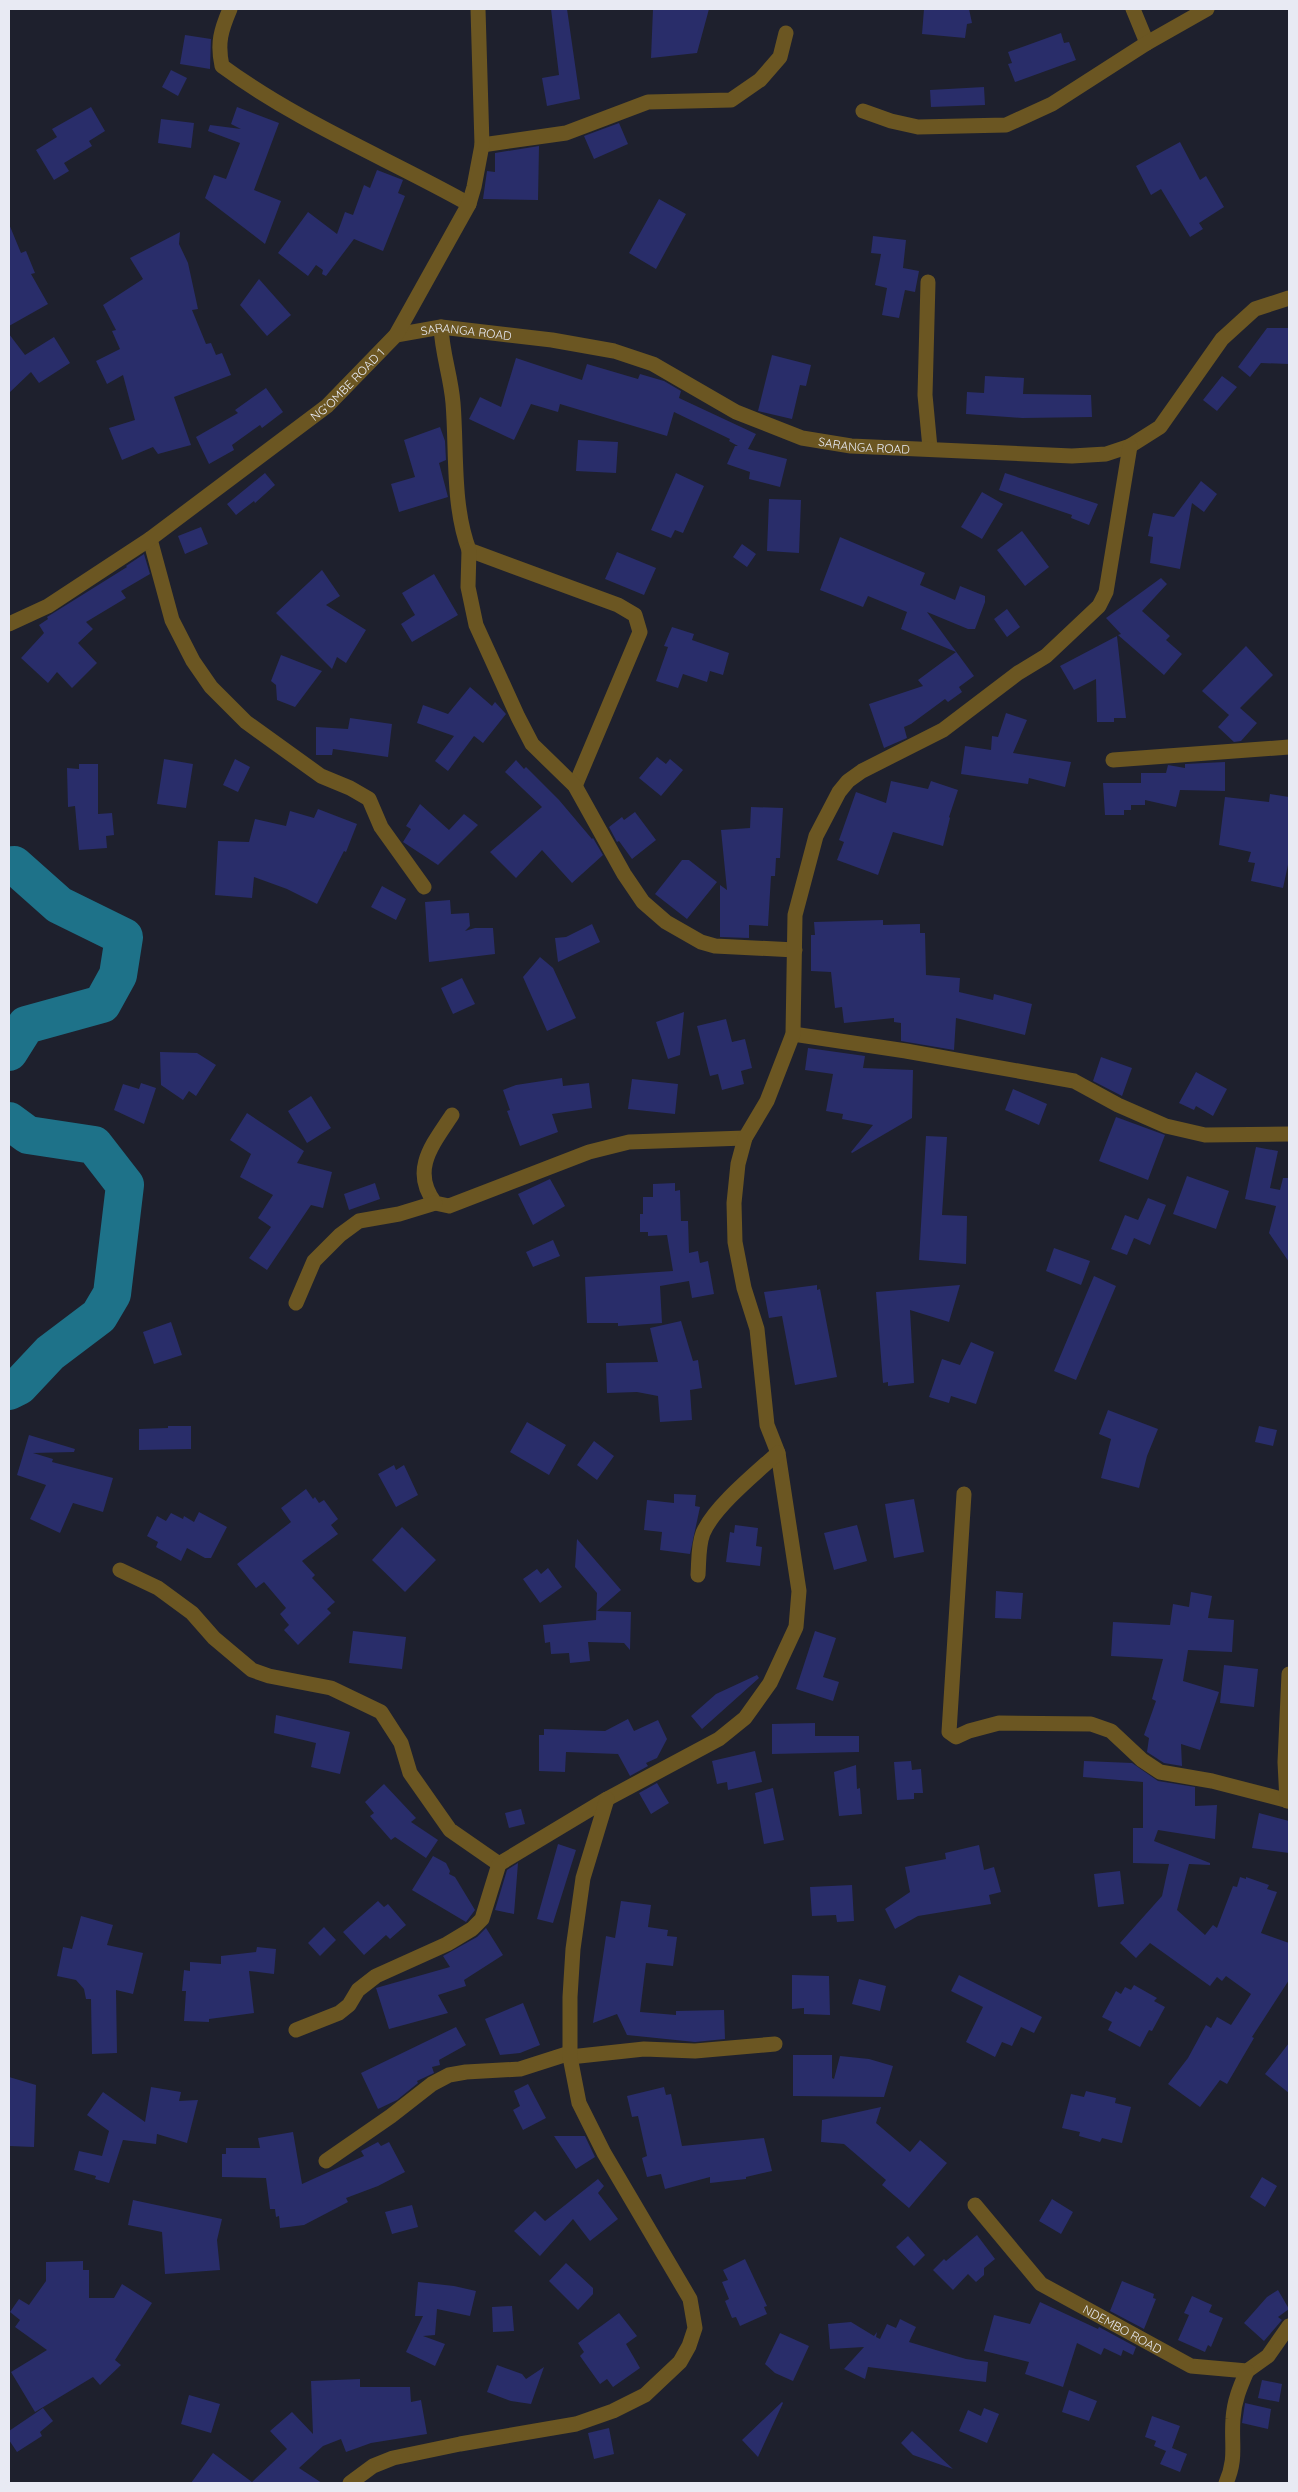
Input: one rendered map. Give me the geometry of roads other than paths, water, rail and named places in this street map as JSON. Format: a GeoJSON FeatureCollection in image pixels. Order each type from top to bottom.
{"type":"FeatureCollection","features":[{"type":"Feature","properties":{"kind":"street"},"geometry":{"type":"LineString","coordinates":[[230,9],[222,28],[218,49],[222,66],[251,88],[469,204]]}},
{"type":"Feature","properties":{"kind":"street","name":"NG’OMBE ROAD 1"},"geometry":{"type":"LineString","coordinates":[[9,624],[48,606],[150,539],[328,406],[396,334],[469,204],[474,187],[482,145],[478,9]]}},
{"type":"Feature","properties":{"kind":"street"},"geometry":{"type":"LineString","coordinates":[[1133,9],[1147,43]]}},
{"type":"Feature","properties":{"kind":"street"},"geometry":{"type":"LineString","coordinates":[[863,111],[891,122],[918,127],[1006,125],[1052,104],[1147,43],[1207,9]]}},
{"type":"Feature","properties":{"kind":"street"},"geometry":{"type":"LineString","coordinates":[[482,145],[566,133],[648,102],[731,100],[760,80],[780,57],[786,33]]}},
{"type":"Feature","properties":{"kind":"street"},"geometry":{"type":"LineString","coordinates":[[928,282],[925,394],[930,448]]}},
{"type":"Feature","properties":{"kind":"street","name":"SARANGA ROAD"},"geometry":{"type":"LineString","coordinates":[[396,334],[441,327],[552,340],[614,350],[653,364],[736,412],[802,438],[851,446],[930,448],[1072,456],[1106,454],[1130,446],[1160,428],[1222,339],[1255,309],[1289,298]]}},
{"type":"Feature","properties":{"kind":"street"},"geometry":{"type":"LineString","coordinates":[[441,327],[442,345],[453,400],[461,518],[469,550],[468,587],[476,625],[518,718],[532,744],[575,786],[624,874],[643,902],[666,922],[688,937],[715,946],[795,950]]}},
{"type":"Feature","properties":{"kind":"street"},"geometry":{"type":"LineString","coordinates":[[296,2030],[339,2013],[349,2005],[358,1990],[376,1976],[447,1944],[472,1929],[482,1919],[499,1864],[607,1799],[719,1740],[745,1718],[770,1683],[796,1627],[799,1591],[778,1453],[767,1425],[757,1329],[744,1288],[735,1242],[734,1203],[738,1164],[745,1138],[767,1101],[793,1034],[795,915],[816,836],[839,792],[848,781],[862,771],[943,730],[1018,673],[1046,656],[1099,606],[1106,592],[1130,446]]}},
{"type":"Feature","properties":{"kind":"street"},"geometry":{"type":"LineString","coordinates":[[150,539],[172,620],[193,661],[211,687],[246,722],[321,776],[350,788],[369,799],[381,827],[424,887]]}},
{"type":"Feature","properties":{"kind":"street"},"geometry":{"type":"LineString","coordinates":[[469,550],[618,605],[635,615],[640,632],[575,786]]}},
{"type":"Feature","properties":{"kind":"street"},"geometry":{"type":"LineString","coordinates":[[1113,760],[1289,747]]}},
{"type":"Feature","properties":{"kind":"street"},"geometry":{"type":"LineString","coordinates":[[793,1034],[906,1051],[1074,1081],[1118,1105],[1166,1126],[1205,1135],[1289,1134]]}},
{"type":"Feature","properties":{"kind":"street"},"geometry":{"type":"LineString","coordinates":[[435,1203],[426,1191],[423,1170],[430,1148],[452,1115]]}},
{"type":"Feature","properties":{"kind":"street"},"geometry":{"type":"LineString","coordinates":[[296,1304],[314,1261],[340,1235],[359,1221],[399,1214],[435,1203],[449,1206],[589,1152],[629,1142],[745,1138]]}},
{"type":"Feature","properties":{"kind":"street"},"geometry":{"type":"LineString","coordinates":[[698,1575],[699,1553],[704,1532],[727,1500],[778,1453]]}},
{"type":"Feature","properties":{"kind":"street"},"geometry":{"type":"LineString","coordinates":[[964,1494],[949,1732],[956,1737],[969,1731],[999,1724],[1090,1724],[1111,1731],[1142,1760],[1160,1772],[1212,1781],[1288,1801],[1285,1762],[1289,1674]]}},
{"type":"Feature","properties":{"kind":"street"},"geometry":{"type":"LineString","coordinates":[[120,1570],[158,1588],[192,1612],[214,1638],[252,1670],[331,1688],[380,1712],[401,1743],[410,1773],[450,1830],[499,1864]]}},
{"type":"Feature","properties":{"kind":"street"},"geometry":{"type":"LineString","coordinates":[[350,2483],[373,2466],[393,2458],[576,2424],[612,2411],[645,2395],[680,2362],[689,2346],[695,2328],[690,2299],[604,2153],[579,2103],[570,2055],[572,1968],[583,1878],[607,1799]]}},
{"type":"Feature","properties":{"kind":"street"},"geometry":{"type":"LineString","coordinates":[[326,2161],[391,2116],[432,2084],[449,2075],[466,2072],[520,2069],[570,2055],[644,2050],[696,2050],[775,2044]]}},
{"type":"Feature","properties":{"kind":"street","name":"NDEMBO ROAD"},"geometry":{"type":"LineString","coordinates":[[975,2205],[1041,2284],[1191,2366],[1247,2371]]}},
{"type":"Feature","properties":{"kind":"street"},"geometry":{"type":"LineString","coordinates":[[1226,2483],[1233,2468],[1235,2448],[1233,2420],[1236,2397],[1247,2371],[1268,2356],[1289,2326]]}},
{"type":"Feature","properties":{"kind":"waterway"},"geometry":{"type":"LineString","coordinates":[[9,866],[14,865],[59,905],[124,937],[118,975],[102,1004],[26,1025],[9,1052]]}},
{"type":"Feature","properties":{"kind":"waterway"},"geometry":{"type":"LineString","coordinates":[[9,1121],[28,1135],[94,1145],[125,1185],[112,1294],[99,1316],[50,1353],[19,1386],[9,1391]]}}]}
